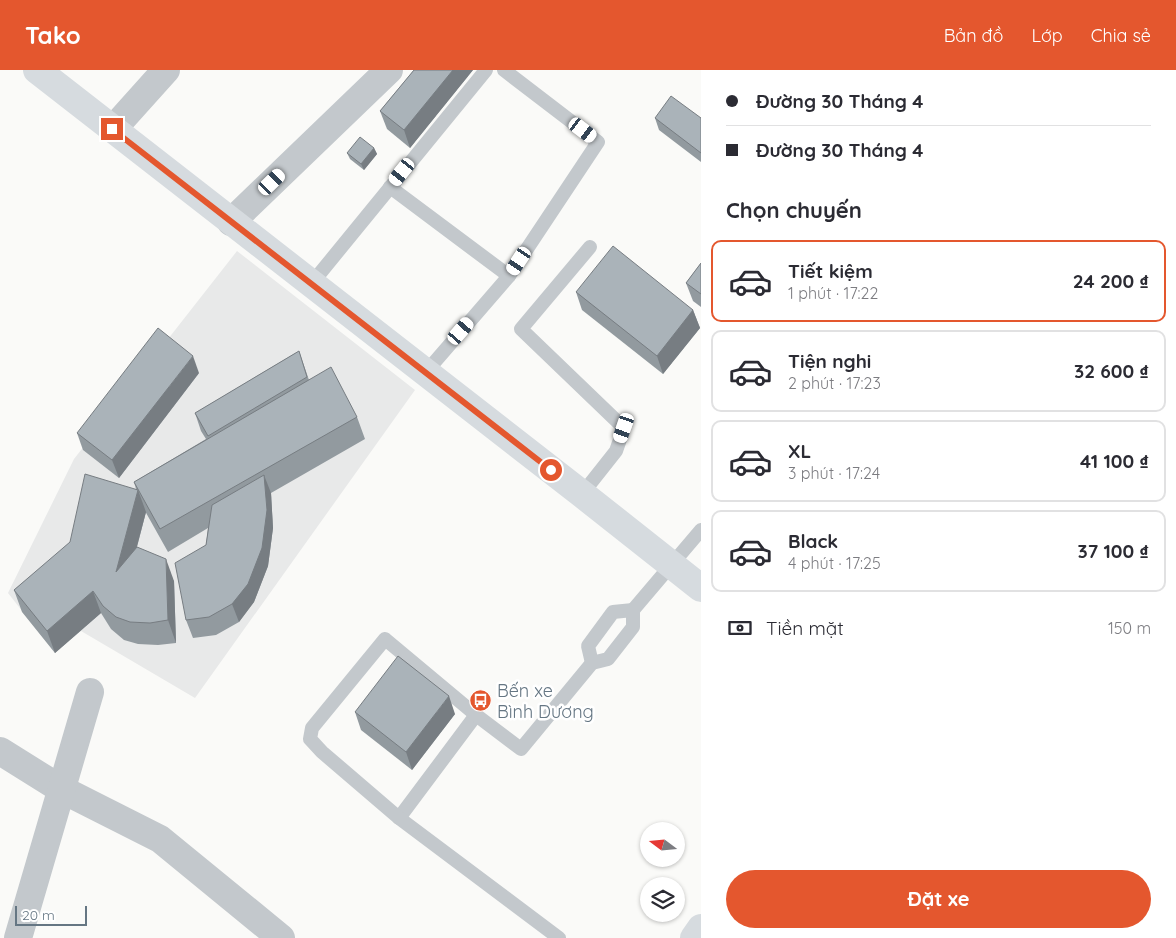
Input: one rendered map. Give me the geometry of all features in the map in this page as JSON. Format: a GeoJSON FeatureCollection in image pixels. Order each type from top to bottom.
{"type":"FeatureCollection","features":[{"type":"Feature","properties":{"kind":"main road"},"geometry":{"type":"LineString","coordinates":[[37,70],[701,588]]}},
{"type":"Feature","properties":{"kind":"main road"},"geometry":{"type":"LineString","coordinates":[[694,938],[701,928]]}},
{"type":"Feature","properties":{"kind":"street"},"geometry":{"type":"LineString","coordinates":[[112,129],[166,70]]}},
{"type":"Feature","properties":{"kind":"street"},"geometry":{"type":"LineString","coordinates":[[231,222],[389,70]]}},
{"type":"Feature","properties":{"kind":"street"},"geometry":{"type":"LineString","coordinates":[[18,938],[90,692]]}},
{"type":"Feature","properties":{"kind":"street"},"geometry":{"type":"LineString","coordinates":[[0,751],[61,789],[160,839],[281,938]]}},
{"type":"Feature","properties":{"kind":"street"},"geometry":{"type":"LineString","coordinates":[[0,936],[4,938]]}},
{"type":"Feature","properties":{"kind":"lane"},"geometry":{"type":"LineString","coordinates":[[312,283],[486,70]]}},
{"type":"Feature","properties":{"kind":"lane"},"geometry":{"type":"LineString","coordinates":[[426,372],[509,276],[598,142],[504,70]]}},
{"type":"Feature","properties":{"kind":"lane"},"geometry":{"type":"LineString","coordinates":[[390,187],[509,276]]}},
{"type":"Feature","properties":{"kind":"lane"},"geometry":{"type":"LineString","coordinates":[[582,494],[616,451],[624,428],[521,329],[590,247]]}},
{"type":"Feature","properties":{"kind":"lane"},"geometry":{"type":"LineString","coordinates":[[559,938],[399,818],[322,752],[310,739],[312,728],[385,640],[476,715],[521,749],[592,663],[608,659],[633,627],[633,610],[701,530]]}},
{"type":"Feature","properties":{"kind":"lane"},"geometry":{"type":"LineString","coordinates":[[592,663],[588,646],[613,612],[633,610]]}},
{"type":"Feature","properties":{"kind":"lane"},"geometry":{"type":"LineString","coordinates":[[399,818],[476,715]]}},
{"type":"Feature","properties":{"kind":"shaded area"},"geometry":{"type":"Polygon","coordinates":[[[237,251],[415,390],[195,698],[81,631],[55,653],[8,593],[74,459],[237,251]]]}},
{"type":"Feature","properties":{"kind":"building"},"geometry":{"type":"Polygon","coordinates":[[[414,70],[453,70],[404,130],[380,111],[414,70]]]}},
{"type":"Feature","properties":{"kind":"building"},"geometry":{"type":"Polygon","coordinates":[[[671,96],[701,118],[701,153],[655,118],[671,96]]]}},
{"type":"Feature","properties":{"kind":"building"},"geometry":{"type":"Polygon","coordinates":[[[360,137],[374,148],[361,164],[347,153],[360,137]]]}},
{"type":"Feature","properties":{"kind":"building"},"geometry":{"type":"Polygon","coordinates":[[[613,246],[693,310],[657,356],[576,292],[613,246]]]}},
{"type":"Feature","properties":{"kind":"building"},"geometry":{"type":"Polygon","coordinates":[[[701,263],[701,294],[686,283],[701,263]]]}},
{"type":"Feature","properties":{"kind":"building"},"geometry":{"type":"Polygon","coordinates":[[[158,328],[193,356],[112,460],[77,433],[158,328]]]}},
{"type":"Feature","properties":{"kind":"building"},"geometry":{"type":"Polygon","coordinates":[[[299,351],[307,377],[208,436],[195,413],[299,351]]]}},
{"type":"Feature","properties":{"kind":"building"},"geometry":{"type":"Polygon","coordinates":[[[331,367],[357,417],[160,529],[134,482],[331,367]]]}},
{"type":"Feature","properties":{"kind":"building"},"geometry":{"type":"Polygon","coordinates":[[[85,474],[138,490],[116,572],[137,547],[166,559],[168,620],[150,623],[130,622],[116,617],[103,606],[93,591],[47,631],[14,590],[70,542],[85,474]]]}},
{"type":"Feature","properties":{"kind":"building"},"geometry":{"type":"Polygon","coordinates":[[[264,475],[267,510],[262,548],[248,584],[232,604],[209,617],[186,620],[175,563],[206,545],[212,505],[264,475]]]}},
{"type":"Feature","properties":{"kind":"building"},"geometry":{"type":"Polygon","coordinates":[[[398,656],[449,696],[406,752],[355,712],[398,656]]]}},
{"type":"Feature","properties":{"kind":"place","name":"Bến xe Bình Dương"},"geometry":{"type":"Point","coordinates":[481,701]}},
{"type":"Feature","properties":{"kind":"route"},"geometry":{"type":"LineString","coordinates":[[112,129],[551,470]]}}]}
